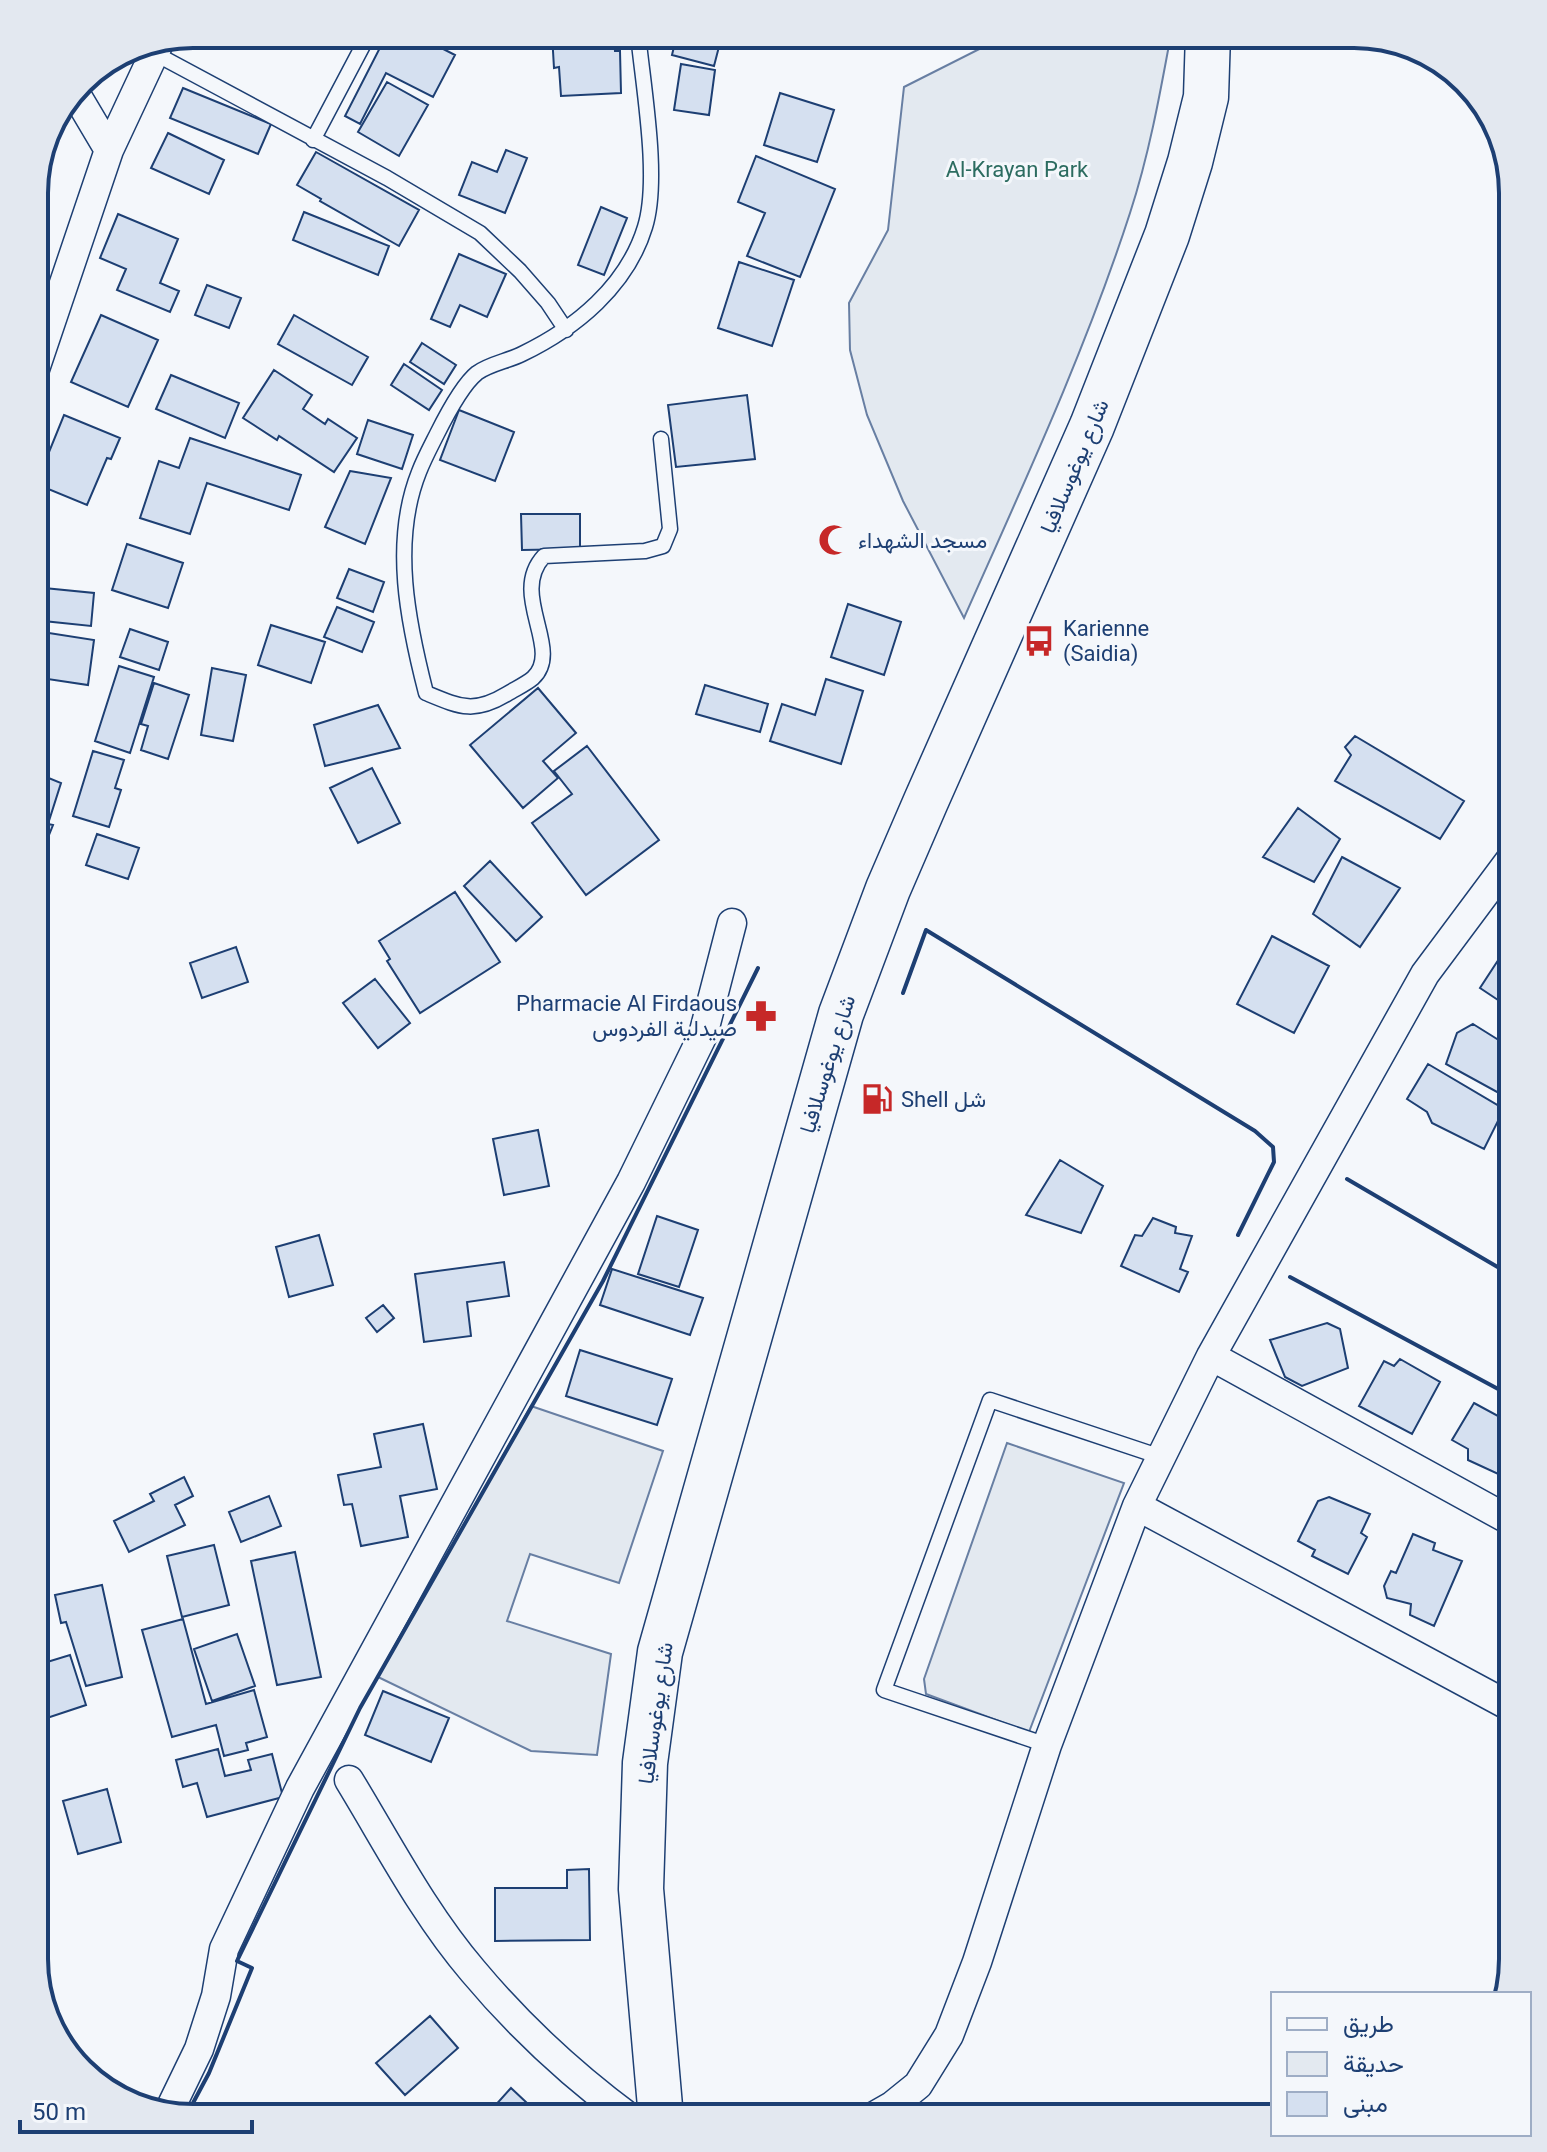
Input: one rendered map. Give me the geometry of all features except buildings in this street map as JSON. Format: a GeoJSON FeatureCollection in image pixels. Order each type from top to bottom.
{"type":"FeatureCollection","features":[{"type":"Feature","properties":{"kind":"main road","name":"شارع يوغوسلافيا"},"geometry":{"type":"LineString","coordinates":[[660,2104],[641,1889],[645,1763],[660,1652],[841,1014],[894,875],[1092,426],[1167,235],[1206,97],[1210,48]]}},
{"type":"Feature","properties":{"kind":"street"},"geometry":{"type":"LineString","coordinates":[[48,331],[109,150],[154,54]]}},
{"type":"Feature","properties":{"kind":"street"},"geometry":{"type":"LineString","coordinates":[[80,102],[109,150]]}},
{"type":"Feature","properties":{"kind":"street"},"geometry":{"type":"LineString","coordinates":[[894,2104],[918,2085],[949,2035],[977,1962],[1047,1745],[1137,1506],[1161,1457],[1211,1356],[1425,974],[1499,875]]}},
{"type":"Feature","properties":{"kind":"street"},"geometry":{"type":"LineString","coordinates":[[173,2102],[199,2049],[216,1996],[224,1949],[300,1788],[631,1182],[703,1035],[732,923]]}},
{"type":"Feature","properties":{"kind":"street"},"geometry":{"type":"LineString","coordinates":[[1211,1356],[1499,1514]]}},
{"type":"Feature","properties":{"kind":"street"},"geometry":{"type":"LineString","coordinates":[[1137,1506],[1499,1700]]}},
{"type":"Feature","properties":{"kind":"street"},"geometry":{"type":"LineString","coordinates":[[349,1780],[427,1908],[471,1970],[550,2053],[611,2104]]}},
{"type":"Feature","properties":{"kind":"lane"},"geometry":{"type":"LineString","coordinates":[[313,140],[362,48]]}},
{"type":"Feature","properties":{"kind":"lane"},"geometry":{"type":"LineString","coordinates":[[639,48],[651,176],[647,220],[626,269],[604,297],[566,330],[523,354],[477,373],[445,417],[418,472],[404,547],[411,633],[426,693],[458,706],[487,705],[535,677],[543,653],[530,584],[534,567],[544,556],[645,551],[663,546],[670,529],[661,439]]}},
{"type":"Feature","properties":{"kind":"lane"},"geometry":{"type":"LineString","coordinates":[[164,51],[313,140],[387,178],[480,233],[520,271],[548,303],[566,330]]}},
{"type":"Feature","properties":{"kind":"lane"},"geometry":{"type":"LineString","coordinates":[[1047,1745],[884,1690],[990,1400],[1161,1457]]}},
{"type":"Feature","properties":{"kind":"green space","name":"Al-Krayan Park"},"geometry":{"type":"Polygon","coordinates":[[[981,48],[1168,48],[1143,169],[1112,265],[1052,418],[964,618],[903,501],[867,415],[850,350],[849,303],[888,230],[904,87],[981,48]]]}},
{"type":"Feature","properties":{"kind":"green space"},"geometry":{"type":"Polygon","coordinates":[[[531,1406],[663,1451],[619,1583],[530,1554],[507,1621],[611,1654],[597,1755],[531,1751],[378,1677],[531,1406]]]}},
{"type":"Feature","properties":{"kind":"green space"},"geometry":{"type":"Polygon","coordinates":[[[1007,1443],[1124,1483],[1029,1732],[926,1694],[924,1679],[1007,1443]]]}},
{"type":"Feature","properties":{"kind":"wall"},"geometry":{"type":"LineString","coordinates":[[903,993],[926,930],[1255,1131],[1273,1147],[1274,1162],[1238,1235]]}},
{"type":"Feature","properties":{"kind":"wall"},"geometry":{"type":"LineString","coordinates":[[192,2104],[209,2073],[252,1968],[237,1961],[360,1708],[603,1281],[758,968]]}},
{"type":"Feature","properties":{"kind":"wall"},"geometry":{"type":"LineString","coordinates":[[1347,1179],[1499,1268]]}},
{"type":"Feature","properties":{"kind":"wall"},"geometry":{"type":"LineString","coordinates":[[1290,1277],[1499,1389]]}},
{"type":"Feature","properties":{"kind":"place","name":"مسجد الشهداء"},"geometry":{"type":"Point","coordinates":[834,540]}},
{"type":"Feature","properties":{"kind":"place","name":"Karienne (Saidia)"},"geometry":{"type":"Point","coordinates":[1039,641]}},
{"type":"Feature","properties":{"kind":"place","name":"Pharmacie Al Firdaous صيدلية الفردوس"},"geometry":{"type":"Point","coordinates":[761,1016]}},
{"type":"Feature","properties":{"kind":"place","name":"Shell شل"},"geometry":{"type":"Point","coordinates":[877,1099]}}]}
